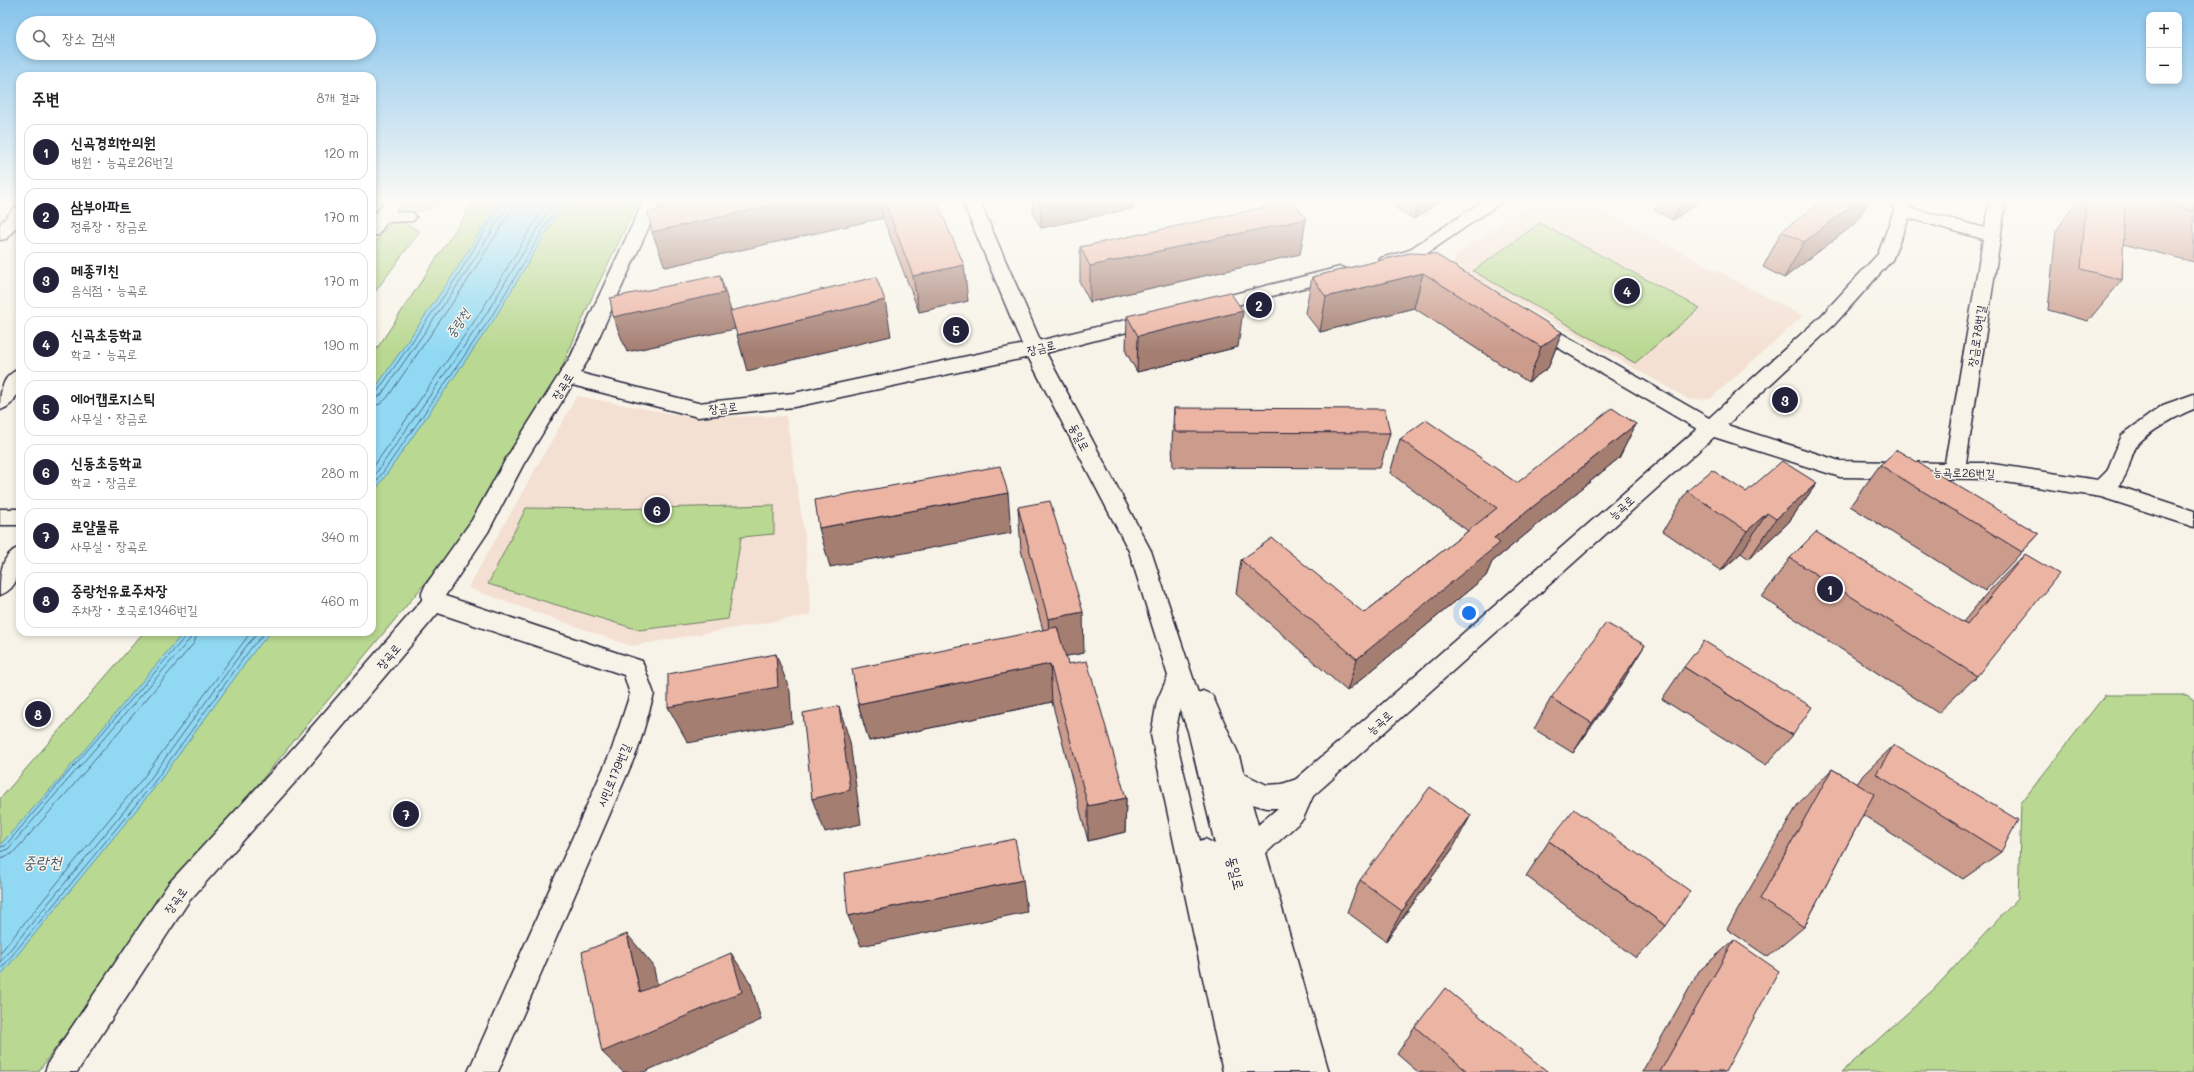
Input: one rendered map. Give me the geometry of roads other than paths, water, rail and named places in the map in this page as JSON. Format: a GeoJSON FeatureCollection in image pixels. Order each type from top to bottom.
{"type":"FeatureCollection","features":[{"type":"Feature","properties":{"kind":"street","name":"장곡로"},"geometry":{"type":"LineString","coordinates":[[60,1072],[179,892],[297,762],[434,602],[433,593],[480,526],[514,462],[580,357],[630,250]]}},
{"type":"Feature","properties":{"kind":"street","name":"동일로"},"geometry":{"type":"LineString","coordinates":[[991,250],[1034,349],[1140,551],[1180,676],[1200,731],[1286,1072]]}},
{"type":"Feature","properties":{"kind":"street","name":"장금로"},"geometry":{"type":"LineString","coordinates":[[568,377],[698,410],[794,400],[1034,349],[1413,255],[1421,250]]}},
{"type":"Feature","properties":{"kind":"street","name":"능곡로"},"geometry":{"type":"LineString","coordinates":[[1303,789],[1711,428],[1827,322],[1886,256],[1888,250]]}},
{"type":"Feature","properties":{"kind":"street","name":"장금로78번길"},"geometry":{"type":"LineString","coordinates":[[1954,471],[1990,250]]}},
{"type":"Feature","properties":{"kind":"street"},"geometry":{"type":"LineString","coordinates":[[1413,255],[1430,265]]}},
{"type":"Feature","properties":{"kind":"street","name":"능곡로26번길"},"geometry":{"type":"LineString","coordinates":[[1518,316],[1711,428],[1840,469],[1986,471],[2109,482],[2143,502],[2194,519]]}},
{"type":"Feature","properties":{"kind":"street"},"geometry":{"type":"LineString","coordinates":[[0,372],[16,371]]}},
{"type":"Feature","properties":{"kind":"street"},"geometry":{"type":"LineString","coordinates":[[0,402],[16,381]]}},
{"type":"Feature","properties":{"kind":"street"},"geometry":{"type":"LineString","coordinates":[[2109,482],[2129,440],[2170,410],[2194,401]]}},
{"type":"Feature","properties":{"kind":"street"},"geometry":{"type":"LineString","coordinates":[[0,518],[16,517]]}},
{"type":"Feature","properties":{"kind":"street"},"geometry":{"type":"LineString","coordinates":[[0,586],[16,562]]}},
{"type":"Feature","properties":{"kind":"street"},"geometry":{"type":"LineString","coordinates":[[0,589],[16,580]]}},
{"type":"Feature","properties":{"kind":"street","name":"시민로179번길"},"geometry":{"type":"LineString","coordinates":[[434,602],[486,621],[634,668],[642,694],[625,749],[483,1072]]}},
{"type":"Feature","properties":{"kind":"street","name":"동일로"},"geometry":{"type":"LineString","coordinates":[[1180,676],[1176,734],[1257,1072]]}},
{"type":"Feature","properties":{"kind":"street"},"geometry":{"type":"LineString","coordinates":[[1238,1072],[1163,735],[1169,701],[1180,676],[1199,694],[1218,734],[1253,847],[1314,1072]]}},
{"type":"Feature","properties":{"kind":"street"},"geometry":{"type":"LineString","coordinates":[[1233,781],[1257,795],[1282,798],[1303,789]]}},
{"type":"Feature","properties":{"kind":"street"},"geometry":{"type":"LineString","coordinates":[[1253,847],[1294,811],[1303,789]]}},
{"type":"Feature","properties":{"kind":"water","name":"중랑천"},"geometry":{"type":"Polygon","coordinates":[[[469,250],[536,250],[493,321],[376,489],[376,387],[469,250]]]}},
{"type":"Feature","properties":{"kind":"water","name":"중랑천"},"geometry":{"type":"Polygon","coordinates":[[[181,636],[267,636],[255,650],[155,787],[0,976],[0,845],[60,779],[181,636]]]}},
{"type":"Feature","properties":{"kind":"place","name":"신곡초등학교"},"geometry":{"type":"Point","coordinates":[1627,291]}},
{"type":"Feature","properties":{"kind":"place","name":"삼부아파트"},"geometry":{"type":"Point","coordinates":[1259,305]}},
{"type":"Feature","properties":{"kind":"place","name":"에어캡로지스틱"},"geometry":{"type":"Point","coordinates":[956,330]}},
{"type":"Feature","properties":{"kind":"place","name":"메종키친"},"geometry":{"type":"Point","coordinates":[1785,400]}},
{"type":"Feature","properties":{"kind":"place","name":"신동초등학교"},"geometry":{"type":"Point","coordinates":[657,510]}},
{"type":"Feature","properties":{"kind":"place","name":"신곡경희한의원"},"geometry":{"type":"Point","coordinates":[1830,589]}},
{"type":"Feature","properties":{"kind":"place","name":"중랑천유료주차장"},"geometry":{"type":"Point","coordinates":[38,714]}},
{"type":"Feature","properties":{"kind":"place","name":"로얄물류"},"geometry":{"type":"Point","coordinates":[406,814]}}]}
